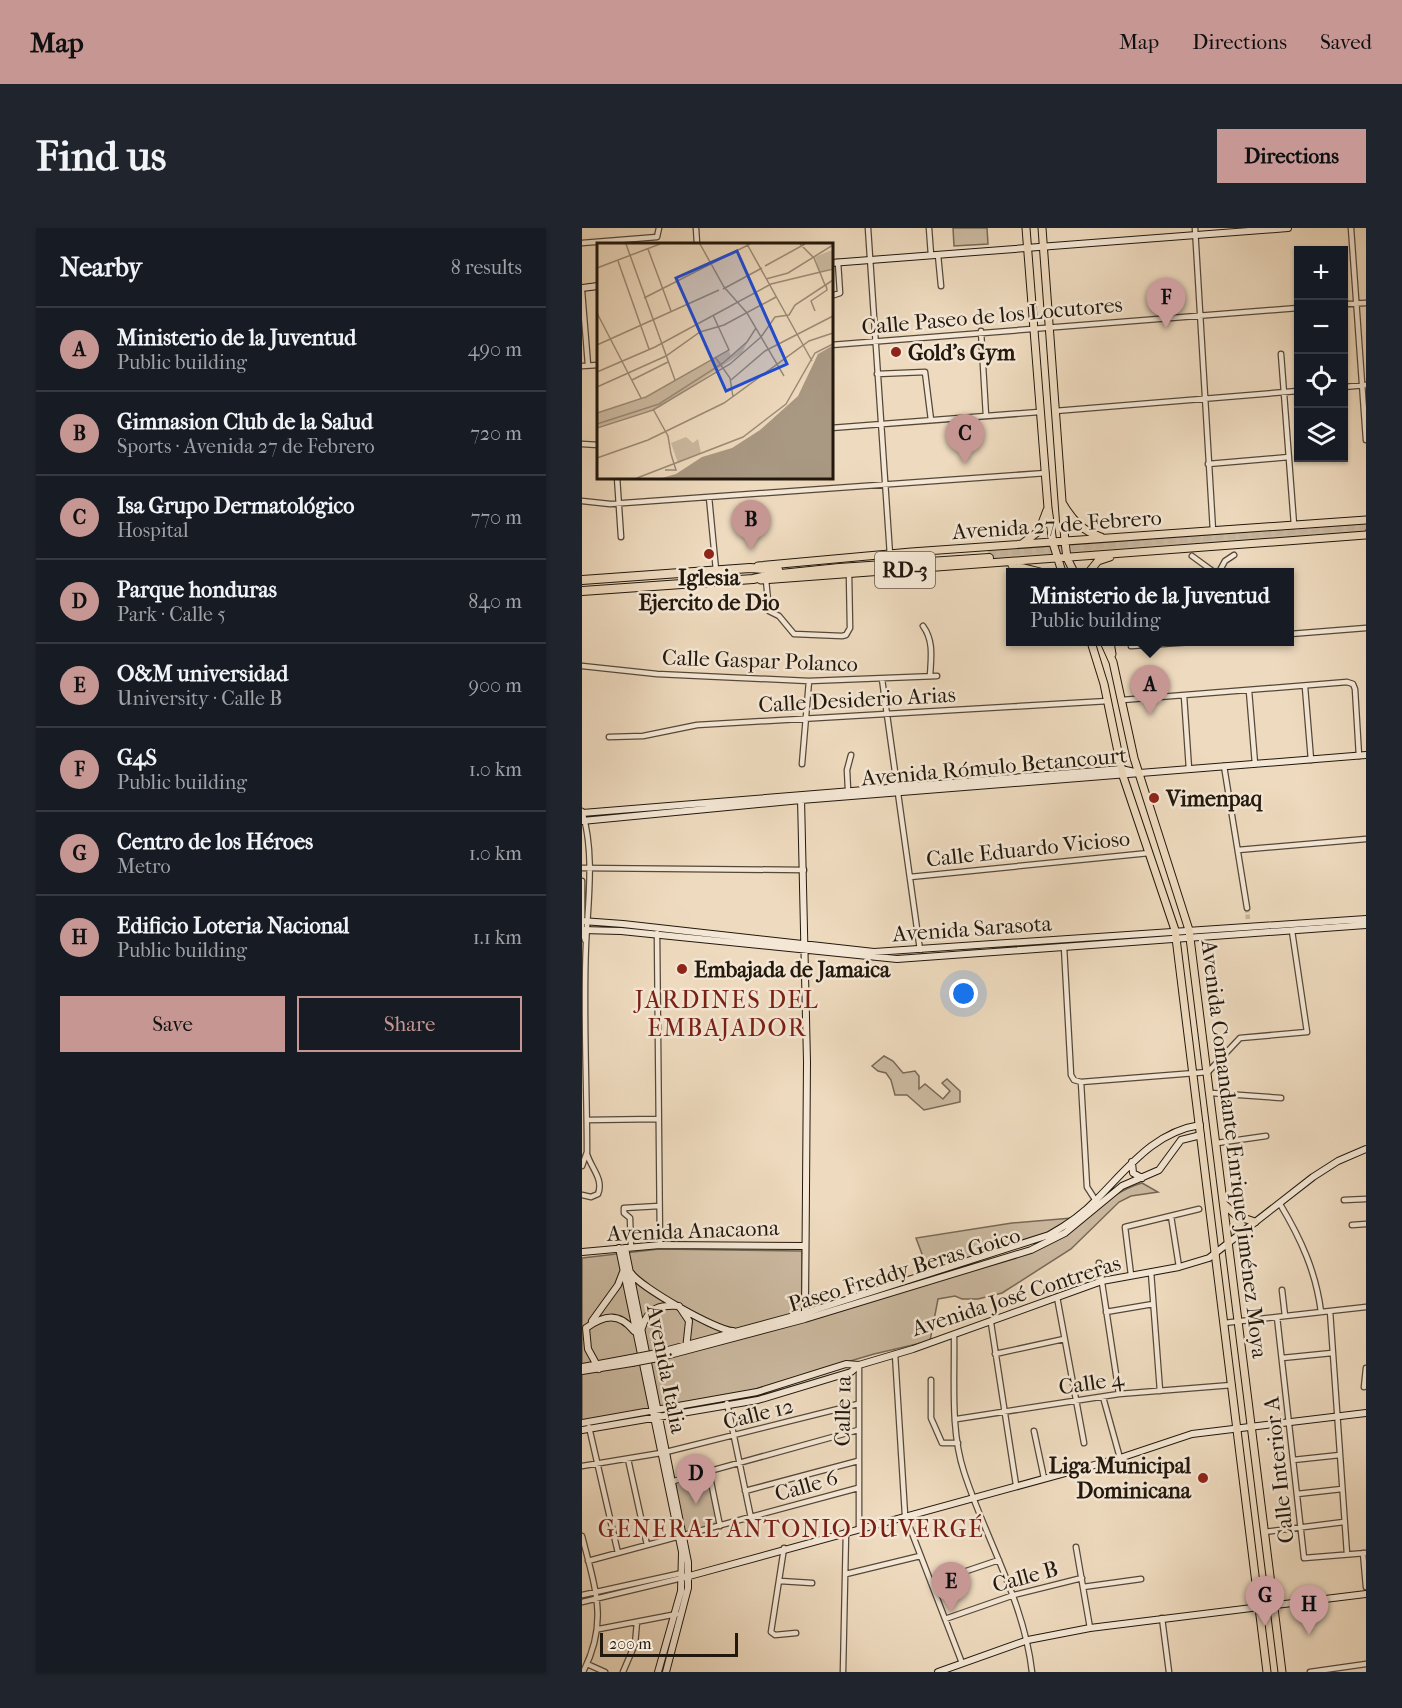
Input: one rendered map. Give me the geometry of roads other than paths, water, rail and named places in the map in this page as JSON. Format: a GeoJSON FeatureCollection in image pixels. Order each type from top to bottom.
{"type":"FeatureCollection","features":[{"type":"Feature","properties":{"kind":"highway","name":"RD-3"},"geometry":{"type":"LineString","coordinates":[[582,580],[716,570],[750,568],[770,570],[989,556],[839,568],[753,579],[582,591]]}},
{"type":"Feature","properties":{"kind":"main road"},"geometry":{"type":"LineString","coordinates":[[1026,228],[1048,507],[1053,543],[1060,568]]}},
{"type":"Feature","properties":{"kind":"main road"},"geometry":{"type":"LineString","coordinates":[[1042,228],[1065,542],[1067,558],[1072,568]]}},
{"type":"Feature","properties":{"kind":"main road"},"geometry":{"type":"LineString","coordinates":[[835,262],[1195,232],[1288,228]]}},
{"type":"Feature","properties":{"kind":"main road"},"geometry":{"type":"LineString","coordinates":[[582,289],[597,286]]}},
{"type":"Feature","properties":{"kind":"main road"},"geometry":{"type":"LineString","coordinates":[[1062,501],[1075,522],[1084,530],[1107,538]]}},
{"type":"Feature","properties":{"kind":"main road"},"geometry":{"type":"LineString","coordinates":[[1020,544],[1039,531],[1048,507]]}},
{"type":"Feature","properties":{"kind":"main road","name":"Avenida 27 de Febrero"},"geometry":{"type":"LineString","coordinates":[[750,568],[1020,544],[1366,519]]}},
{"type":"Feature","properties":{"kind":"main road","name":"Avenida 27 de Febrero"},"geometry":{"type":"LineString","coordinates":[[753,579],[1003,564],[1366,535]]}},
{"type":"Feature","properties":{"kind":"main road"},"geometry":{"type":"LineString","coordinates":[[1093,568],[1098,561],[1117,554]]}},
{"type":"Feature","properties":{"kind":"main road"},"geometry":{"type":"LineString","coordinates":[[1003,564],[1019,568]]}},
{"type":"Feature","properties":{"kind":"main road","name":"Avenida Comandante Enrique Jiménez Moya"},"geometry":{"type":"LineString","coordinates":[[1092,646],[1108,701],[1122,772],[1176,934],[1267,1672]]}},
{"type":"Feature","properties":{"kind":"main road","name":"Avenida Comandante Enrique Jiménez Moya"},"geometry":{"type":"LineString","coordinates":[[1106,646],[1113,662],[1139,772],[1189,934],[1211,1093],[1282,1672]]}},
{"type":"Feature","properties":{"kind":"main road"},"geometry":{"type":"LineString","coordinates":[[1111,646],[1113,662]]}},
{"type":"Feature","properties":{"kind":"main road","name":"Avenida Rómulo Betancourt"},"geometry":{"type":"LineString","coordinates":[[582,812],[1363,756]]}},
{"type":"Feature","properties":{"kind":"main road","name":"Avenida Rómulo Betancourt"},"geometry":{"type":"LineString","coordinates":[[583,821],[848,790],[898,789]]}},
{"type":"Feature","properties":{"kind":"main road"},"geometry":{"type":"LineString","coordinates":[[801,797],[806,944],[808,1150],[805,1316]]}},
{"type":"Feature","properties":{"kind":"main road","name":"Avenida Sarasota"},"geometry":{"type":"LineString","coordinates":[[1189,934],[1248,924],[1366,919]]}},
{"type":"Feature","properties":{"kind":"main road","name":"Avenida Sarasota"},"geometry":{"type":"LineString","coordinates":[[584,921],[874,952],[1176,934],[1292,931],[1366,925]]}},
{"type":"Feature","properties":{"kind":"main road","name":"Avenida Sarasota"},"geometry":{"type":"LineString","coordinates":[[584,930],[897,959],[1064,947],[1176,934]]}},
{"type":"Feature","properties":{"kind":"main road","name":"Paseo Freddy Beras Goico"},"geometry":{"type":"LineString","coordinates":[[911,1283],[1049,1235],[1075,1219],[1152,1144],[1200,1125]]}},
{"type":"Feature","properties":{"kind":"main road","name":"Paseo Freddy Beras Goico"},"geometry":{"type":"LineString","coordinates":[[582,1367],[631,1361],[686,1349],[805,1316],[1052,1241],[1080,1222],[1115,1191],[1147,1178],[1168,1161],[1181,1140],[1201,1136]]}},
{"type":"Feature","properties":{"kind":"main road"},"geometry":{"type":"LineString","coordinates":[[1152,1144],[1163,1141],[1168,1144],[1168,1161]]}},
{"type":"Feature","properties":{"kind":"main road","name":"Avenida José Contreras"},"geometry":{"type":"LineString","coordinates":[[585,1426],[726,1401],[769,1397],[851,1372],[859,1365],[991,1323],[1102,1281],[1179,1267],[1216,1255],[1255,1222],[1338,1161],[1366,1149]]}},
{"type":"Feature","properties":{"kind":"main road"},"geometry":{"type":"LineString","coordinates":[[1132,1161],[1133,1173],[1147,1178]]}},
{"type":"Feature","properties":{"kind":"main road"},"geometry":{"type":"LineString","coordinates":[[1224,1204],[1237,1216],[1255,1222]]}},
{"type":"Feature","properties":{"kind":"main road","name":"Avenida Anacaona"},"geometry":{"type":"LineString","coordinates":[[582,1252],[660,1245],[806,1246]]}},
{"type":"Feature","properties":{"kind":"main road","name":"Avenida Italia"},"geometry":{"type":"LineString","coordinates":[[625,1248],[626,1268],[682,1536],[684,1575],[688,1588],[658,1672]]}},
{"type":"Feature","properties":{"kind":"main road"},"geometry":{"type":"LineString","coordinates":[[582,1334],[618,1285],[626,1268],[637,1281],[725,1331],[742,1330]]}},
{"type":"Feature","properties":{"kind":"main road"},"geometry":{"type":"LineString","coordinates":[[586,1328],[600,1318],[612,1317],[627,1322],[639,1332],[645,1318],[654,1308],[666,1305],[679,1306]]}},
{"type":"Feature","properties":{"kind":"main road"},"geometry":{"type":"LineString","coordinates":[[679,1306],[689,1322],[686,1349]]}},
{"type":"Feature","properties":{"kind":"main road","name":"Paseo Freddy Beras Goico"},"geometry":{"type":"LineString","coordinates":[[686,1349],[742,1330],[805,1316]]}},
{"type":"Feature","properties":{"kind":"main road"},"geometry":{"type":"LineString","coordinates":[[586,1328],[588,1349],[597,1366]]}},
{"type":"Feature","properties":{"kind":"main road","name":"Paseo Freddy Beras Goico"},"geometry":{"type":"LineString","coordinates":[[582,1371],[597,1366]]}},
{"type":"Feature","properties":{"kind":"main road"},"geometry":{"type":"LineString","coordinates":[[684,1575],[859,1530],[905,1515],[1120,1458],[1192,1434],[1366,1413]]}},
{"type":"Feature","properties":{"kind":"main road"},"geometry":{"type":"LineString","coordinates":[[938,1672],[1028,1640],[1090,1628],[1366,1594]]}},
{"type":"Feature","properties":{"kind":"main road","name":"Avenida Italia"},"geometry":{"type":"LineString","coordinates":[[666,1672],[679,1614]]}},
{"type":"Feature","properties":{"kind":"street"},"geometry":{"type":"LineString","coordinates":[[582,243],[657,237],[659,228]]}},
{"type":"Feature","properties":{"kind":"street"},"geometry":{"type":"LineString","coordinates":[[696,228],[697,243]]}},
{"type":"Feature","properties":{"kind":"street"},"geometry":{"type":"LineString","coordinates":[[868,228],[890,555]]}},
{"type":"Feature","properties":{"kind":"street"},"geometry":{"type":"LineString","coordinates":[[928,228],[931,255]]}},
{"type":"Feature","properties":{"kind":"street"},"geometry":{"type":"LineString","coordinates":[[1351,228],[1364,386],[1366,440]]}},
{"type":"Feature","properties":{"kind":"street"},"geometry":{"type":"LineString","coordinates":[[1195,232],[1213,531]]}},
{"type":"Feature","properties":{"kind":"street"},"geometry":{"type":"LineString","coordinates":[[938,255],[941,286]]}},
{"type":"Feature","properties":{"kind":"street"},"geometry":{"type":"LineString","coordinates":[[832,296],[840,293],[835,262]]}},
{"type":"Feature","properties":{"kind":"street"},"geometry":{"type":"LineString","coordinates":[[582,289],[585,365]]}},
{"type":"Feature","properties":{"kind":"street"},"geometry":{"type":"LineString","coordinates":[[1348,304],[1366,303]]}},
{"type":"Feature","properties":{"kind":"street","name":"Calle Paseo de los Locutores"},"geometry":{"type":"LineString","coordinates":[[832,345],[981,331],[1294,308]]}},
{"type":"Feature","properties":{"kind":"street"},"geometry":{"type":"LineString","coordinates":[[981,331],[986,416]]}},
{"type":"Feature","properties":{"kind":"street"},"geometry":{"type":"LineString","coordinates":[[1281,354],[1294,525]]}},
{"type":"Feature","properties":{"kind":"street"},"geometry":{"type":"LineString","coordinates":[[877,374],[924,372],[931,420]]}},
{"type":"Feature","properties":{"kind":"street"},"geometry":{"type":"LineString","coordinates":[[1348,387],[1364,386]]}},
{"type":"Feature","properties":{"kind":"street"},"geometry":{"type":"LineString","coordinates":[[1055,411],[1294,391]]}},
{"type":"Feature","properties":{"kind":"street"},"geometry":{"type":"LineString","coordinates":[[832,428],[1039,412]]}},
{"type":"Feature","properties":{"kind":"street"},"geometry":{"type":"LineString","coordinates":[[582,444],[597,445]]}},
{"type":"Feature","properties":{"kind":"street"},"geometry":{"type":"LineString","coordinates":[[1208,464],[1289,457]]}},
{"type":"Feature","properties":{"kind":"street"},"geometry":{"type":"LineString","coordinates":[[582,501],[619,504],[1046,473]]}},
{"type":"Feature","properties":{"kind":"street"},"geometry":{"type":"LineString","coordinates":[[617,478],[621,537]]}},
{"type":"Feature","properties":{"kind":"street"},"geometry":{"type":"LineString","coordinates":[[709,497],[716,570]]}},
{"type":"Feature","properties":{"kind":"street"},"geometry":{"type":"LineString","coordinates":[[1222,568],[1225,561],[1234,555]]}},
{"type":"Feature","properties":{"kind":"street"},"geometry":{"type":"LineString","coordinates":[[1192,556],[1208,568]]}},
{"type":"Feature","properties":{"kind":"street"},"geometry":{"type":"LineString","coordinates":[[766,580],[769,611],[779,616],[794,634],[842,636],[846,635],[850,628],[849,574]]}},
{"type":"Feature","properties":{"kind":"street"},"geometry":{"type":"LineString","coordinates":[[922,626],[929,636],[931,646],[930,676]]}},
{"type":"Feature","properties":{"kind":"street"},"geometry":{"type":"LineString","coordinates":[[1294,634],[1366,628]]}},
{"type":"Feature","properties":{"kind":"street","name":"Calle Gaspar Polanco"},"geometry":{"type":"LineString","coordinates":[[582,666],[657,674],[809,681],[882,680],[937,676]]}},
{"type":"Feature","properties":{"kind":"street"},"geometry":{"type":"LineString","coordinates":[[882,680],[921,950]]}},
{"type":"Feature","properties":{"kind":"street"},"geometry":{"type":"LineString","coordinates":[[802,764],[809,681]]}},
{"type":"Feature","properties":{"kind":"street"},"geometry":{"type":"LineString","coordinates":[[1122,700],[1347,682],[1353,684],[1363,756]]}},
{"type":"Feature","properties":{"kind":"street"},"geometry":{"type":"LineString","coordinates":[[1305,687],[1311,760]]}},
{"type":"Feature","properties":{"kind":"street"},"geometry":{"type":"LineString","coordinates":[[1250,691],[1255,764]]}},
{"type":"Feature","properties":{"kind":"street"},"geometry":{"type":"LineString","coordinates":[[1184,696],[1189,769]]}},
{"type":"Feature","properties":{"kind":"street","name":"Calle Desiderio Arias"},"geometry":{"type":"LineString","coordinates":[[609,737],[643,736],[697,724],[1108,701]]}},
{"type":"Feature","properties":{"kind":"street"},"geometry":{"type":"LineString","coordinates":[[848,790],[847,770],[851,755]]}},
{"type":"Feature","properties":{"kind":"street"},"geometry":{"type":"LineString","coordinates":[[1224,766],[1246,908]]}},
{"type":"Feature","properties":{"kind":"street"},"geometry":{"type":"LineString","coordinates":[[582,812],[588,867],[584,921]]}},
{"type":"Feature","properties":{"kind":"street"},"geometry":{"type":"LineString","coordinates":[[1238,850],[1366,839]]}},
{"type":"Feature","properties":{"kind":"street","name":"Calle Eduardo Vicioso"},"geometry":{"type":"LineString","coordinates":[[910,877],[1149,853]]}},
{"type":"Feature","properties":{"kind":"street"},"geometry":{"type":"LineString","coordinates":[[582,868],[804,870]]}},
{"type":"Feature","properties":{"kind":"street"},"geometry":{"type":"LineString","coordinates":[[582,881],[586,942],[584,999],[587,1120],[587,1152],[582,1166]]}},
{"type":"Feature","properties":{"kind":"street"},"geometry":{"type":"LineString","coordinates":[[657,927],[660,1245]]}},
{"type":"Feature","properties":{"kind":"street"},"geometry":{"type":"LineString","coordinates":[[1064,947],[1071,1075],[1074,1080],[1081,1082],[1208,1072],[1240,1038],[1307,1032],[1292,931]]}},
{"type":"Feature","properties":{"kind":"street"},"geometry":{"type":"LineString","coordinates":[[1081,1082],[1088,1187],[1096,1200]]}},
{"type":"Feature","properties":{"kind":"street"},"geometry":{"type":"LineString","coordinates":[[1211,1093],[1281,1098]]}},
{"type":"Feature","properties":{"kind":"street"},"geometry":{"type":"LineString","coordinates":[[587,1120],[658,1119]]}},
{"type":"Feature","properties":{"kind":"street"},"geometry":{"type":"LineString","coordinates":[[1217,1143],[1266,1136]]}},
{"type":"Feature","properties":{"kind":"street"},"geometry":{"type":"LineString","coordinates":[[582,1195],[591,1197],[598,1194],[600,1188],[599,1179],[587,1152]]}},
{"type":"Feature","properties":{"kind":"street"},"geometry":{"type":"LineString","coordinates":[[1344,1200],[1366,1198]]}},
{"type":"Feature","properties":{"kind":"street"},"geometry":{"type":"LineString","coordinates":[[1280,1204],[1301,1239],[1318,1284],[1322,1312]]}},
{"type":"Feature","properties":{"kind":"street"},"geometry":{"type":"LineString","coordinates":[[625,1248],[630,1218],[624,1213],[624,1208],[659,1206]]}},
{"type":"Feature","properties":{"kind":"street"},"geometry":{"type":"LineString","coordinates":[[1131,1275],[1124,1228],[1199,1209]]}},
{"type":"Feature","properties":{"kind":"street"},"geometry":{"type":"LineString","coordinates":[[1171,1216],[1179,1267]]}},
{"type":"Feature","properties":{"kind":"street"},"geometry":{"type":"LineString","coordinates":[[1352,1225],[1366,1224]]}},
{"type":"Feature","properties":{"kind":"street"},"geometry":{"type":"LineString","coordinates":[[1099,1263],[1119,1394]]}},
{"type":"Feature","properties":{"kind":"street"},"geometry":{"type":"LineString","coordinates":[[1151,1272],[1160,1391]]}},
{"type":"Feature","properties":{"kind":"street"},"geometry":{"type":"LineString","coordinates":[[1282,1290],[1286,1316]]}},
{"type":"Feature","properties":{"kind":"street"},"geometry":{"type":"LineString","coordinates":[[1057,1297],[1084,1443]]}},
{"type":"Feature","properties":{"kind":"street"},"geometry":{"type":"LineString","coordinates":[[1107,1312],[1153,1304]]}},
{"type":"Feature","properties":{"kind":"street"},"geometry":{"type":"LineString","coordinates":[[1224,1323],[1366,1308]]}},
{"type":"Feature","properties":{"kind":"street"},"geometry":{"type":"LineString","coordinates":[[1330,1311],[1347,1554]]}},
{"type":"Feature","properties":{"kind":"street","name":"Calle Interior A"},"geometry":{"type":"LineString","coordinates":[[1277,1317],[1305,1559],[1364,1553]]}},
{"type":"Feature","properties":{"kind":"street"},"geometry":{"type":"LineString","coordinates":[[991,1323],[1016,1485]]}},
{"type":"Feature","properties":{"kind":"street"},"geometry":{"type":"LineString","coordinates":[[954,1335],[958,1443],[964,1472],[1014,1594],[1028,1640],[1032,1672]]}},
{"type":"Feature","properties":{"kind":"street"},"geometry":{"type":"LineString","coordinates":[[995,1354],[1064,1339]]}},
{"type":"Feature","properties":{"kind":"street"},"geometry":{"type":"LineString","coordinates":[[1282,1358],[1332,1353]]}},
{"type":"Feature","properties":{"kind":"street"},"geometry":{"type":"LineString","coordinates":[[895,1354],[905,1515],[962,1663]]}},
{"type":"Feature","properties":{"kind":"street","name":"Calle 1a"},"geometry":{"type":"LineString","coordinates":[[859,1365],[859,1530]]}},
{"type":"Feature","properties":{"kind":"street"},"geometry":{"type":"LineString","coordinates":[[1364,1387],[1366,1368]]}},
{"type":"Feature","properties":{"kind":"street"},"geometry":{"type":"LineString","coordinates":[[931,1380],[934,1426],[942,1443],[958,1443]]}},
{"type":"Feature","properties":{"kind":"street","name":"Calle 4"},"geometry":{"type":"LineString","coordinates":[[957,1419],[1119,1394],[1232,1385]]}},
{"type":"Feature","properties":{"kind":"street"},"geometry":{"type":"LineString","coordinates":[[1103,1397],[1120,1458]]}},
{"type":"Feature","properties":{"kind":"street"},"geometry":{"type":"LineString","coordinates":[[726,1401],[751,1518]]}},
{"type":"Feature","properties":{"kind":"street","name":"Calle 12"},"geometry":{"type":"LineString","coordinates":[[582,1466],[664,1453],[858,1404]]}},
{"type":"Feature","properties":{"kind":"street"},"geometry":{"type":"LineString","coordinates":[[1366,1413],[1366,1419]]}},
{"type":"Feature","properties":{"kind":"street"},"geometry":{"type":"LineString","coordinates":[[585,1426],[597,1463],[618,1553]]}},
{"type":"Feature","properties":{"kind":"street"},"geometry":{"type":"LineString","coordinates":[[669,1482],[858,1430]]}},
{"type":"Feature","properties":{"kind":"street"},"geometry":{"type":"LineString","coordinates":[[1034,1431],[1044,1478]]}},
{"type":"Feature","properties":{"kind":"street"},"geometry":{"type":"LineString","coordinates":[[1293,1460],[1340,1455]]}},
{"type":"Feature","properties":{"kind":"street"},"geometry":{"type":"LineString","coordinates":[[628,1459],[647,1545]]}},
{"type":"Feature","properties":{"kind":"street"},"geometry":{"type":"LineString","coordinates":[[745,1491],[858,1461]]}},
{"type":"Feature","properties":{"kind":"street"},"geometry":{"type":"LineString","coordinates":[[709,1472],[720,1526]]}},
{"type":"Feature","properties":{"kind":"street","name":"Calle 6"},"geometry":{"type":"LineString","coordinates":[[588,1561],[858,1488]]}},
{"type":"Feature","properties":{"kind":"street"},"geometry":{"type":"LineString","coordinates":[[1297,1494],[1342,1489]]}},
{"type":"Feature","properties":{"kind":"street"},"geometry":{"type":"LineString","coordinates":[[1264,1532],[1344,1522]]}},
{"type":"Feature","properties":{"kind":"street"},"geometry":{"type":"LineString","coordinates":[[843,1672],[846,1532]]}},
{"type":"Feature","properties":{"kind":"street"},"geometry":{"type":"LineString","coordinates":[[582,1536],[595,1592],[599,1629],[583,1672]]}},
{"type":"Feature","properties":{"kind":"street"},"geometry":{"type":"LineString","coordinates":[[1076,1546],[1090,1628]]}},
{"type":"Feature","properties":{"kind":"street"},"geometry":{"type":"LineString","coordinates":[[784,1548],[771,1632],[775,1635],[796,1633]]}},
{"type":"Feature","properties":{"kind":"street"},"geometry":{"type":"LineString","coordinates":[[1364,1553],[1366,1587]]}},
{"type":"Feature","properties":{"kind":"street"},"geometry":{"type":"LineString","coordinates":[[846,1574],[920,1556]]}},
{"type":"Feature","properties":{"kind":"street"},"geometry":{"type":"LineString","coordinates":[[931,1583],[999,1560]]}},
{"type":"Feature","properties":{"kind":"street"},"geometry":{"type":"LineString","coordinates":[[582,1595],[684,1575]]}},
{"type":"Feature","properties":{"kind":"street"},"geometry":{"type":"LineString","coordinates":[[582,1602],[684,1575]]}},
{"type":"Feature","properties":{"kind":"street","name":"Calle B"},"geometry":{"type":"LineString","coordinates":[[945,1619],[1014,1594],[1082,1578]]}},
{"type":"Feature","properties":{"kind":"street"},"geometry":{"type":"LineString","coordinates":[[1083,1587],[1141,1579]]}},
{"type":"Feature","properties":{"kind":"street"},"geometry":{"type":"LineString","coordinates":[[780,1581],[812,1583]]}},
{"type":"Feature","properties":{"kind":"street"},"geometry":{"type":"LineString","coordinates":[[599,1629],[679,1614]]}},
{"type":"Feature","properties":{"kind":"street"},"geometry":{"type":"LineString","coordinates":[[1162,1618],[1169,1672]]}},
{"type":"Feature","properties":{"kind":"street"},"geometry":{"type":"LineString","coordinates":[[623,1672],[635,1644],[637,1622]]}},
{"type":"Feature","properties":{"kind":"street"},"geometry":{"type":"LineString","coordinates":[[587,1664],[605,1672]]}},
{"type":"Feature","properties":{"kind":"street"},"geometry":{"type":"LineString","coordinates":[[1310,1672],[1366,1664]]}},
{"type":"Feature","properties":{"kind":"tunnel"},"geometry":{"type":"LineString","coordinates":[[988,553],[1366,525]]}},
{"type":"Feature","properties":{"kind":"tunnel"},"geometry":{"type":"LineString","coordinates":[[1247,908],[1248,921]]}},
{"type":"Feature","properties":{"kind":"place","name":"G4S"},"geometry":{"type":"Point","coordinates":[1166,328]}},
{"type":"Feature","properties":{"kind":"place","name":"Gold's Gym"},"geometry":{"type":"Point","coordinates":[896,352]}},
{"type":"Feature","properties":{"kind":"place","name":"Isa Grupo Dermatológico"},"geometry":{"type":"Point","coordinates":[965,464]}},
{"type":"Feature","properties":{"kind":"place","name":"Gimnasion Club de la Salud"},"geometry":{"type":"Point","coordinates":[751,550]}},
{"type":"Feature","properties":{"kind":"place","name":"Iglesia Ejercito de Dio"},"geometry":{"type":"Point","coordinates":[709,554]}},
{"type":"Feature","properties":{"kind":"place","name":"Ministerio de la Juventud"},"geometry":{"type":"Point","coordinates":[1150,715]}},
{"type":"Feature","properties":{"kind":"place","name":"Vimenpaq"},"geometry":{"type":"Point","coordinates":[1154,798]}},
{"type":"Feature","properties":{"kind":"place","name":"Embajada de Jamaica"},"geometry":{"type":"Point","coordinates":[682,969]}},
{"type":"Feature","properties":{"kind":"place","name":"Liga Municipal Dominicana"},"geometry":{"type":"Point","coordinates":[1203,1478]}},
{"type":"Feature","properties":{"kind":"place","name":"Parque honduras"},"geometry":{"type":"Point","coordinates":[696,1504]}},
{"type":"Feature","properties":{"kind":"place","name":"O&M universidad"},"geometry":{"type":"Point","coordinates":[951,1612]}},
{"type":"Feature","properties":{"kind":"place","name":"Centro de los Héroes"},"geometry":{"type":"Point","coordinates":[1265,1626]}},
{"type":"Feature","properties":{"kind":"place","name":"Edificio Loteria Nacional"},"geometry":{"type":"Point","coordinates":[1309,1635]}},
{"type":"Feature","properties":{"kind":"district","name":"JARDINES DEL EMBAJADOR"},"geometry":{"type":"Point","coordinates":[727,1014]}},
{"type":"Feature","properties":{"kind":"district","name":"GENERAL ANTONIO DUVERGÉ"},"geometry":{"type":"Point","coordinates":[791,1529]}}]}
